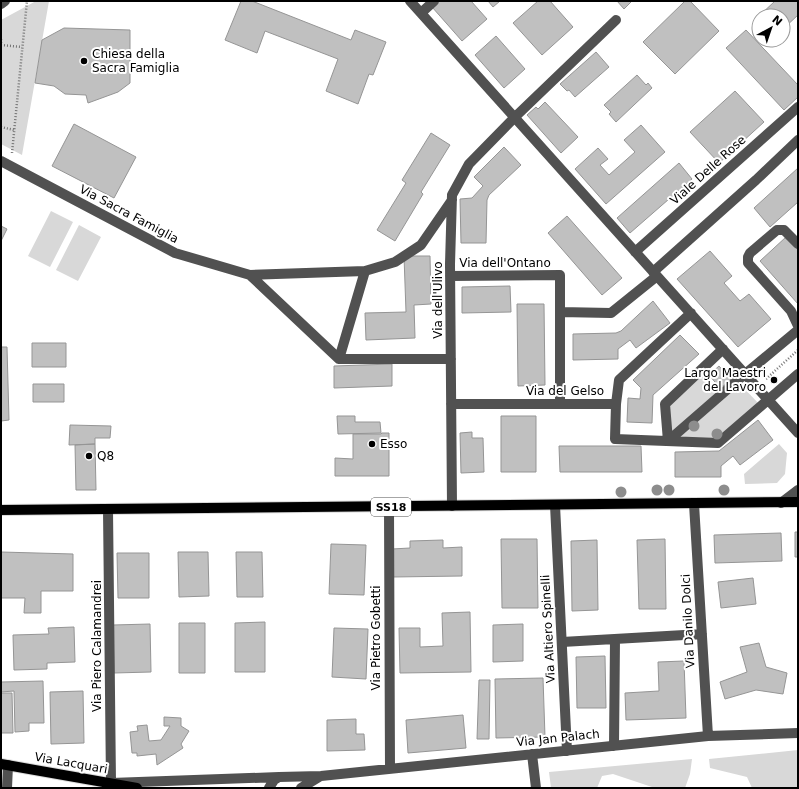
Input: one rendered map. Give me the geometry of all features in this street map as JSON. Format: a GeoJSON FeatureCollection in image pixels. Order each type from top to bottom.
{"type":"FeatureCollection","features":[{"type":"Feature","properties":{"kind":"main road","name":"SS18"},"geometry":{"type":"LineString","coordinates":[[1,510],[798,502]]}},
{"type":"Feature","properties":{"kind":"main road","name":"Via Lacquari"},"geometry":{"type":"LineString","coordinates":[[5,765],[137,788]]}},
{"type":"Feature","properties":{"kind":"street"},"geometry":{"type":"LineString","coordinates":[[1,4],[5,1]]}},
{"type":"Feature","properties":{"kind":"street"},"geometry":{"type":"LineString","coordinates":[[410,1],[798,433]]}},
{"type":"Feature","properties":{"kind":"street"},"geometry":{"type":"LineString","coordinates":[[421,13],[434,1]]}},
{"type":"Feature","properties":{"kind":"street","name":"Via dell'Ulivo"},"geometry":{"type":"LineString","coordinates":[[452,506],[450,276],[452,195],[470,164],[515,117],[616,20]]}},
{"type":"Feature","properties":{"kind":"street","name":"Viale Delle Rose"},"geometry":{"type":"LineString","coordinates":[[636,252],[798,107]]}},
{"type":"Feature","properties":{"kind":"street"},"geometry":{"type":"LineString","coordinates":[[560,404],[560,312],[611,313],[655,274],[798,140]]}},
{"type":"Feature","properties":{"kind":"street","name":"Via Sacra Famiglia"},"geometry":{"type":"LineString","coordinates":[[1,160],[175,253],[250,275],[365,271],[395,262],[421,245],[452,200]]}},
{"type":"Feature","properties":{"kind":"street"},"geometry":{"type":"LineString","coordinates":[[798,244],[784,230],[777,230],[750,253],[748,258],[748,263],[791,311],[798,326]]}},
{"type":"Feature","properties":{"kind":"street"},"geometry":{"type":"LineString","coordinates":[[365,271],[339,359],[451,359]]}},
{"type":"Feature","properties":{"kind":"street","name":"Via Sacra Famiglia"},"geometry":{"type":"LineString","coordinates":[[250,275],[339,359]]}},
{"type":"Feature","properties":{"kind":"street","name":"Via dell'Ontano"},"geometry":{"type":"LineString","coordinates":[[450,276],[560,275],[560,312]]}},
{"type":"Feature","properties":{"kind":"street"},"geometry":{"type":"LineString","coordinates":[[616,404],[618,380],[691,313]]}},
{"type":"Feature","properties":{"kind":"street"},"geometry":{"type":"LineString","coordinates":[[668,441],[798,330]]}},
{"type":"Feature","properties":{"kind":"street"},"geometry":{"type":"LineString","coordinates":[[668,441],[665,404],[723,349]]}},
{"type":"Feature","properties":{"kind":"street","name":"Via del Gelso"},"geometry":{"type":"LineString","coordinates":[[451,404],[616,404],[615,439],[718,443],[798,374]]}},
{"type":"Feature","properties":{"kind":"street"},"geometry":{"type":"LineString","coordinates":[[781,503],[798,490]]}},
{"type":"Feature","properties":{"kind":"street","name":"Via Danilo Dolci"},"geometry":{"type":"LineString","coordinates":[[694,504],[708,736]]}},
{"type":"Feature","properties":{"kind":"street","name":"Via Altiero Spinelli"},"geometry":{"type":"LineString","coordinates":[[556,505],[567,750]]}},
{"type":"Feature","properties":{"kind":"street","name":"Via Pietro Gobetti"},"geometry":{"type":"LineString","coordinates":[[389,507],[390,769]]}},
{"type":"Feature","properties":{"kind":"street","name":"Via Piero Calamandrei"},"geometry":{"type":"LineString","coordinates":[[108,510],[111,783]]}},
{"type":"Feature","properties":{"kind":"street"},"geometry":{"type":"LineString","coordinates":[[562,642],[702,634]]}},
{"type":"Feature","properties":{"kind":"street"},"geometry":{"type":"LineString","coordinates":[[614,746],[615,639]]}},
{"type":"Feature","properties":{"kind":"street","name":"Via Jan Palach"},"geometry":{"type":"LineString","coordinates":[[111,783],[321,776],[708,736],[798,733]]}},
{"type":"Feature","properties":{"kind":"street"},"geometry":{"type":"LineString","coordinates":[[532,754],[536,788]]}},
{"type":"Feature","properties":{"kind":"street"},"geometry":{"type":"LineString","coordinates":[[5,765],[7,788]]}},
{"type":"Feature","properties":{"kind":"street"},"geometry":{"type":"LineString","coordinates":[[301,788],[321,776]]}},
{"type":"Feature","properties":{"kind":"street"},"geometry":{"type":"LineString","coordinates":[[314,788],[321,776]]}},
{"type":"Feature","properties":{"kind":"street"},"geometry":{"type":"LineString","coordinates":[[269,788],[278,777]]}},
{"type":"Feature","properties":{"kind":"path"},"geometry":{"type":"LineString","coordinates":[[10,166],[27,1]]}},
{"type":"Feature","properties":{"kind":"path"},"geometry":{"type":"LineString","coordinates":[[1,40],[1,44],[22,47]]}},
{"type":"Feature","properties":{"kind":"path"},"geometry":{"type":"LineString","coordinates":[[1,127],[14,130]]}},
{"type":"Feature","properties":{"kind":"path"},"geometry":{"type":"LineString","coordinates":[[756,387],[798,350]]}},
{"type":"Feature","properties":{"kind":"shaded area"},"geometry":{"type":"Polygon","coordinates":[[[36,1],[49,1],[22,155],[1,144],[1,20],[36,1]]]}},
{"type":"Feature","properties":{"kind":"shaded area"},"geometry":{"type":"Polygon","coordinates":[[[51,211],[73,222],[50,267],[28,256],[51,211]]]}},
{"type":"Feature","properties":{"kind":"shaded area"},"geometry":{"type":"Polygon","coordinates":[[[79,225],[101,237],[78,281],[56,270],[79,225]]]}},
{"type":"Feature","properties":{"kind":"shaded area"},"geometry":{"type":"Polygon","coordinates":[[[699,371],[721,395],[737,381],[761,406],[718,443],[668,441],[665,404],[699,371]]]}},
{"type":"Feature","properties":{"kind":"shaded area"},"geometry":{"type":"Polygon","coordinates":[[[779,444],[787,453],[785,474],[777,483],[745,484],[744,474],[779,444]]]}},
{"type":"Feature","properties":{"kind":"shaded area"},"geometry":{"type":"Polygon","coordinates":[[[798,750],[798,788],[752,788],[747,777],[710,768],[709,759],[798,750]]]}},
{"type":"Feature","properties":{"kind":"shaded area"},"geometry":{"type":"Polygon","coordinates":[[[692,759],[690,774],[685,788],[655,788],[613,774],[602,776],[597,788],[551,788],[549,772],[692,759]]]}},
{"type":"Feature","properties":{"kind":"building"},"geometry":{"type":"Polygon","coordinates":[[[241,1],[252,1],[351,40],[355,30],[386,42],[373,75],[369,74],[358,104],[326,91],[338,59],[265,31],[257,53],[225,40],[241,1]]]}},
{"type":"Feature","properties":{"kind":"building"},"geometry":{"type":"Polygon","coordinates":[[[439,1],[471,1],[487,19],[462,41],[432,7],[439,1]]]}},
{"type":"Feature","properties":{"kind":"building"},"geometry":{"type":"Polygon","coordinates":[[[488,1],[500,1],[493,7],[488,1]]]}},
{"type":"Feature","properties":{"kind":"building"},"geometry":{"type":"Polygon","coordinates":[[[538,1],[550,1],[573,27],[542,55],[513,23],[538,1]]]}},
{"type":"Feature","properties":{"kind":"building"},"geometry":{"type":"Polygon","coordinates":[[[617,1],[632,1],[624,9],[617,1]]]}},
{"type":"Feature","properties":{"kind":"building"},"geometry":{"type":"Polygon","coordinates":[[[685,1],[690,1],[719,31],[675,74],[643,42],[685,1]]]}},
{"type":"Feature","properties":{"kind":"building"},"geometry":{"type":"Polygon","coordinates":[[[775,1],[796,1],[798,3],[798,15],[791,22],[791,8],[768,8],[775,1]]]}},
{"type":"Feature","properties":{"kind":"building","name":"Chiesa della Sacra Famiglia"},"geometry":{"type":"Polygon","coordinates":[[[64,28],[130,30],[130,83],[118,92],[88,103],[86,95],[65,94],[54,86],[35,83],[42,40],[64,28]]]}},
{"type":"Feature","properties":{"kind":"building"},"geometry":{"type":"Polygon","coordinates":[[[746,30],[751,35],[751,48],[763,48],[798,85],[798,97],[784,110],[726,48],[746,30]]]}},
{"type":"Feature","properties":{"kind":"building"},"geometry":{"type":"Polygon","coordinates":[[[496,36],[525,69],[504,88],[475,55],[496,36]]]}},
{"type":"Feature","properties":{"kind":"building"},"geometry":{"type":"Polygon","coordinates":[[[596,52],[609,67],[575,97],[569,90],[567,91],[560,84],[596,52]]]}},
{"type":"Feature","properties":{"kind":"building"},"geometry":{"type":"Polygon","coordinates":[[[637,75],[646,85],[648,83],[652,88],[616,122],[609,114],[611,112],[604,105],[637,75]]]}},
{"type":"Feature","properties":{"kind":"building"},"geometry":{"type":"Polygon","coordinates":[[[735,91],[764,122],[719,163],[690,132],[735,91]]]}},
{"type":"Feature","properties":{"kind":"building"},"geometry":{"type":"Polygon","coordinates":[[[545,102],[578,137],[561,153],[527,115],[536,107],[538,109],[545,102]]]}},
{"type":"Feature","properties":{"kind":"building"},"geometry":{"type":"Polygon","coordinates":[[[74,124],[136,157],[114,198],[52,166],[74,124]]]}},
{"type":"Feature","properties":{"kind":"building"},"geometry":{"type":"Polygon","coordinates":[[[641,125],[665,152],[606,204],[575,169],[598,148],[608,159],[600,165],[609,175],[635,152],[624,140],[641,125]]]}},
{"type":"Feature","properties":{"kind":"building"},"geometry":{"type":"Polygon","coordinates":[[[431,133],[450,145],[421,192],[423,194],[395,241],[377,230],[406,183],[402,180],[431,133]]]}},
{"type":"Feature","properties":{"kind":"building"},"geometry":{"type":"Polygon","coordinates":[[[504,147],[521,165],[489,195],[487,200],[486,243],[461,243],[460,199],[472,198],[483,186],[474,177],[504,147]]]}},
{"type":"Feature","properties":{"kind":"building"},"geometry":{"type":"Polygon","coordinates":[[[679,163],[692,179],[630,233],[617,218],[679,163]]]}},
{"type":"Feature","properties":{"kind":"building"},"geometry":{"type":"Polygon","coordinates":[[[798,168],[798,202],[770,227],[754,208],[798,168]]]}},
{"type":"Feature","properties":{"kind":"building"},"geometry":{"type":"Polygon","coordinates":[[[567,216],[622,278],[602,295],[548,233],[567,216]]]}},
{"type":"Feature","properties":{"kind":"building"},"geometry":{"type":"Polygon","coordinates":[[[1,226],[7,229],[1,241],[1,226]]]}},
{"type":"Feature","properties":{"kind":"building"},"geometry":{"type":"Polygon","coordinates":[[[786,237],[798,250],[798,304],[760,261],[786,237]]]}},
{"type":"Feature","properties":{"kind":"building"},"geometry":{"type":"Polygon","coordinates":[[[710,251],[732,276],[724,283],[740,301],[749,294],[771,319],[738,347],[677,279],[710,251]]]}},
{"type":"Feature","properties":{"kind":"building"},"geometry":{"type":"Polygon","coordinates":[[[404,256],[430,256],[431,304],[414,305],[415,338],[366,340],[365,313],[406,312],[404,256]]]}},
{"type":"Feature","properties":{"kind":"building"},"geometry":{"type":"Polygon","coordinates":[[[510,286],[511,312],[462,313],[462,287],[510,286]]]}},
{"type":"Feature","properties":{"kind":"building"},"geometry":{"type":"Polygon","coordinates":[[[653,301],[670,323],[636,348],[630,340],[618,349],[618,359],[573,360],[573,334],[616,333],[621,331],[653,301]]]}},
{"type":"Feature","properties":{"kind":"building"},"geometry":{"type":"Polygon","coordinates":[[[517,304],[544,304],[545,385],[518,386],[517,304]]]}},
{"type":"Feature","properties":{"kind":"building"},"geometry":{"type":"Polygon","coordinates":[[[680,335],[699,354],[653,395],[652,423],[627,422],[628,398],[640,399],[641,388],[633,380],[680,335]]]}},
{"type":"Feature","properties":{"kind":"building"},"geometry":{"type":"Polygon","coordinates":[[[32,343],[66,343],[66,367],[32,367],[32,343]]]}},
{"type":"Feature","properties":{"kind":"building"},"geometry":{"type":"Polygon","coordinates":[[[1,347],[7,347],[9,420],[1,421],[1,347]]]}},
{"type":"Feature","properties":{"kind":"building"},"geometry":{"type":"Polygon","coordinates":[[[392,364],[392,386],[334,388],[334,366],[392,364]]]}},
{"type":"Feature","properties":{"kind":"building"},"geometry":{"type":"Polygon","coordinates":[[[719,366],[731,380],[720,388],[709,375],[719,366]]]}},
{"type":"Feature","properties":{"kind":"building"},"geometry":{"type":"Polygon","coordinates":[[[33,384],[64,384],[64,402],[33,402],[33,384]]]}},
{"type":"Feature","properties":{"kind":"building"},"geometry":{"type":"Polygon","coordinates":[[[337,416],[355,416],[355,422],[380,422],[381,433],[338,434],[337,416]]]}},
{"type":"Feature","properties":{"kind":"building"},"geometry":{"type":"Polygon","coordinates":[[[501,416],[536,416],[536,472],[501,472],[501,416]]]}},
{"type":"Feature","properties":{"kind":"building"},"geometry":{"type":"Polygon","coordinates":[[[758,420],[773,440],[740,465],[733,456],[721,466],[721,477],[675,477],[675,452],[719,451],[758,420]]]}},
{"type":"Feature","properties":{"kind":"building"},"geometry":{"type":"Polygon","coordinates":[[[70,425],[111,426],[110,438],[95,438],[95,444],[69,445],[70,425]]]}},
{"type":"Feature","properties":{"kind":"building"},"geometry":{"type":"Polygon","coordinates":[[[472,432],[472,438],[483,438],[484,472],[461,473],[460,433],[472,432]]]}},
{"type":"Feature","properties":{"kind":"building"},"geometry":{"type":"Polygon","coordinates":[[[389,433],[389,476],[335,476],[335,458],[353,459],[353,434],[389,433]]]}},
{"type":"Feature","properties":{"kind":"building"},"geometry":{"type":"Polygon","coordinates":[[[95,444],[96,490],[76,490],[75,445],[95,444]]]}},
{"type":"Feature","properties":{"kind":"building"},"geometry":{"type":"Polygon","coordinates":[[[559,446],[641,446],[642,472],[560,472],[559,446]]]}},
{"type":"Feature","properties":{"kind":"building"},"geometry":{"type":"Polygon","coordinates":[[[795,532],[798,532],[798,557],[795,557],[795,532]]]}},
{"type":"Feature","properties":{"kind":"building"},"geometry":{"type":"Polygon","coordinates":[[[781,533],[782,561],[715,563],[714,535],[781,533]]]}},
{"type":"Feature","properties":{"kind":"building"},"geometry":{"type":"Polygon","coordinates":[[[501,539],[537,539],[538,608],[502,608],[501,539]]]}},
{"type":"Feature","properties":{"kind":"building"},"geometry":{"type":"Polygon","coordinates":[[[665,539],[666,609],[639,609],[637,540],[665,539]]]}},
{"type":"Feature","properties":{"kind":"building"},"geometry":{"type":"Polygon","coordinates":[[[443,540],[443,548],[462,547],[462,576],[393,577],[392,549],[410,548],[410,541],[443,540]]]}},
{"type":"Feature","properties":{"kind":"building"},"geometry":{"type":"Polygon","coordinates":[[[597,540],[598,610],[572,611],[571,541],[597,540]]]}},
{"type":"Feature","properties":{"kind":"building"},"geometry":{"type":"Polygon","coordinates":[[[331,544],[366,545],[364,595],[329,594],[331,544]]]}},
{"type":"Feature","properties":{"kind":"building"},"geometry":{"type":"Polygon","coordinates":[[[1,552],[73,554],[73,591],[41,591],[41,613],[24,613],[25,598],[1,598],[1,552]]]}},
{"type":"Feature","properties":{"kind":"building"},"geometry":{"type":"Polygon","coordinates":[[[178,552],[208,552],[209,596],[179,597],[178,552]]]}},
{"type":"Feature","properties":{"kind":"building"},"geometry":{"type":"Polygon","coordinates":[[[236,552],[262,552],[263,597],[237,597],[236,552]]]}},
{"type":"Feature","properties":{"kind":"building"},"geometry":{"type":"Polygon","coordinates":[[[117,553],[149,553],[149,598],[118,598],[117,553]]]}},
{"type":"Feature","properties":{"kind":"building"},"geometry":{"type":"Polygon","coordinates":[[[753,578],[756,604],[721,608],[718,582],[753,578]]]}},
{"type":"Feature","properties":{"kind":"building"},"geometry":{"type":"Polygon","coordinates":[[[470,612],[471,672],[400,673],[399,628],[420,628],[420,647],[443,646],[442,613],[470,612]]]}},
{"type":"Feature","properties":{"kind":"building"},"geometry":{"type":"Polygon","coordinates":[[[265,622],[265,672],[235,672],[235,623],[265,622]]]}},
{"type":"Feature","properties":{"kind":"building"},"geometry":{"type":"Polygon","coordinates":[[[179,623],[205,623],[205,673],[179,673],[179,623]]]}},
{"type":"Feature","properties":{"kind":"building"},"geometry":{"type":"Polygon","coordinates":[[[150,624],[151,672],[114,673],[113,625],[150,624]]]}},
{"type":"Feature","properties":{"kind":"building"},"geometry":{"type":"Polygon","coordinates":[[[523,624],[523,661],[493,662],[493,625],[523,624]]]}},
{"type":"Feature","properties":{"kind":"building"},"geometry":{"type":"Polygon","coordinates":[[[74,627],[75,662],[47,663],[47,669],[14,670],[13,635],[49,634],[48,628],[74,627]]]}},
{"type":"Feature","properties":{"kind":"building"},"geometry":{"type":"Polygon","coordinates":[[[334,628],[368,629],[366,679],[332,677],[334,628]]]}},
{"type":"Feature","properties":{"kind":"building"},"geometry":{"type":"Polygon","coordinates":[[[759,643],[766,667],[787,673],[783,694],[756,690],[725,699],[720,682],[747,672],[740,647],[759,643]]]}},
{"type":"Feature","properties":{"kind":"building"},"geometry":{"type":"Polygon","coordinates":[[[605,656],[606,708],[577,708],[576,657],[605,656]]]}},
{"type":"Feature","properties":{"kind":"building"},"geometry":{"type":"Polygon","coordinates":[[[684,661],[686,718],[626,720],[625,693],[659,691],[658,662],[684,661]]]}},
{"type":"Feature","properties":{"kind":"building"},"geometry":{"type":"Polygon","coordinates":[[[543,678],[545,737],[496,738],[495,679],[543,678]]]}},
{"type":"Feature","properties":{"kind":"building"},"geometry":{"type":"Polygon","coordinates":[[[479,680],[490,680],[489,739],[477,739],[479,680]]]}},
{"type":"Feature","properties":{"kind":"building"},"geometry":{"type":"Polygon","coordinates":[[[43,681],[44,723],[29,723],[29,731],[15,732],[14,691],[1,692],[1,682],[43,681]]]}},
{"type":"Feature","properties":{"kind":"building"},"geometry":{"type":"Polygon","coordinates":[[[83,691],[84,743],[51,744],[50,692],[83,691]]]}},
{"type":"Feature","properties":{"kind":"building"},"geometry":{"type":"Polygon","coordinates":[[[1,693],[12,693],[13,733],[1,733],[1,693]]]}},
{"type":"Feature","properties":{"kind":"building"},"geometry":{"type":"Polygon","coordinates":[[[463,715],[466,748],[408,753],[406,720],[463,715]]]}},
{"type":"Feature","properties":{"kind":"building"},"geometry":{"type":"Polygon","coordinates":[[[164,717],[181,718],[181,726],[189,731],[181,744],[183,748],[157,765],[156,754],[137,756],[137,753],[132,753],[130,732],[138,731],[137,726],[147,725],[149,741],[161,740],[170,726],[164,726],[164,717]]]}},
{"type":"Feature","properties":{"kind":"building"},"geometry":{"type":"Polygon","coordinates":[[[356,719],[356,734],[364,734],[365,750],[327,751],[327,720],[356,719]]]}},
{"type":"Feature","properties":{"kind":"place","name":"Chiesa della Sacra Famiglia"},"geometry":{"type":"Point","coordinates":[84,61]}},
{"type":"Feature","properties":{"kind":"place","name":"Largo Maestri del Lavoro"},"geometry":{"type":"Point","coordinates":[774,380]}},
{"type":"Feature","properties":{"kind":"place","name":"Esso"},"geometry":{"type":"Point","coordinates":[372,444]}},
{"type":"Feature","properties":{"kind":"place","name":"Q8"},"geometry":{"type":"Point","coordinates":[89,456]}}]}
